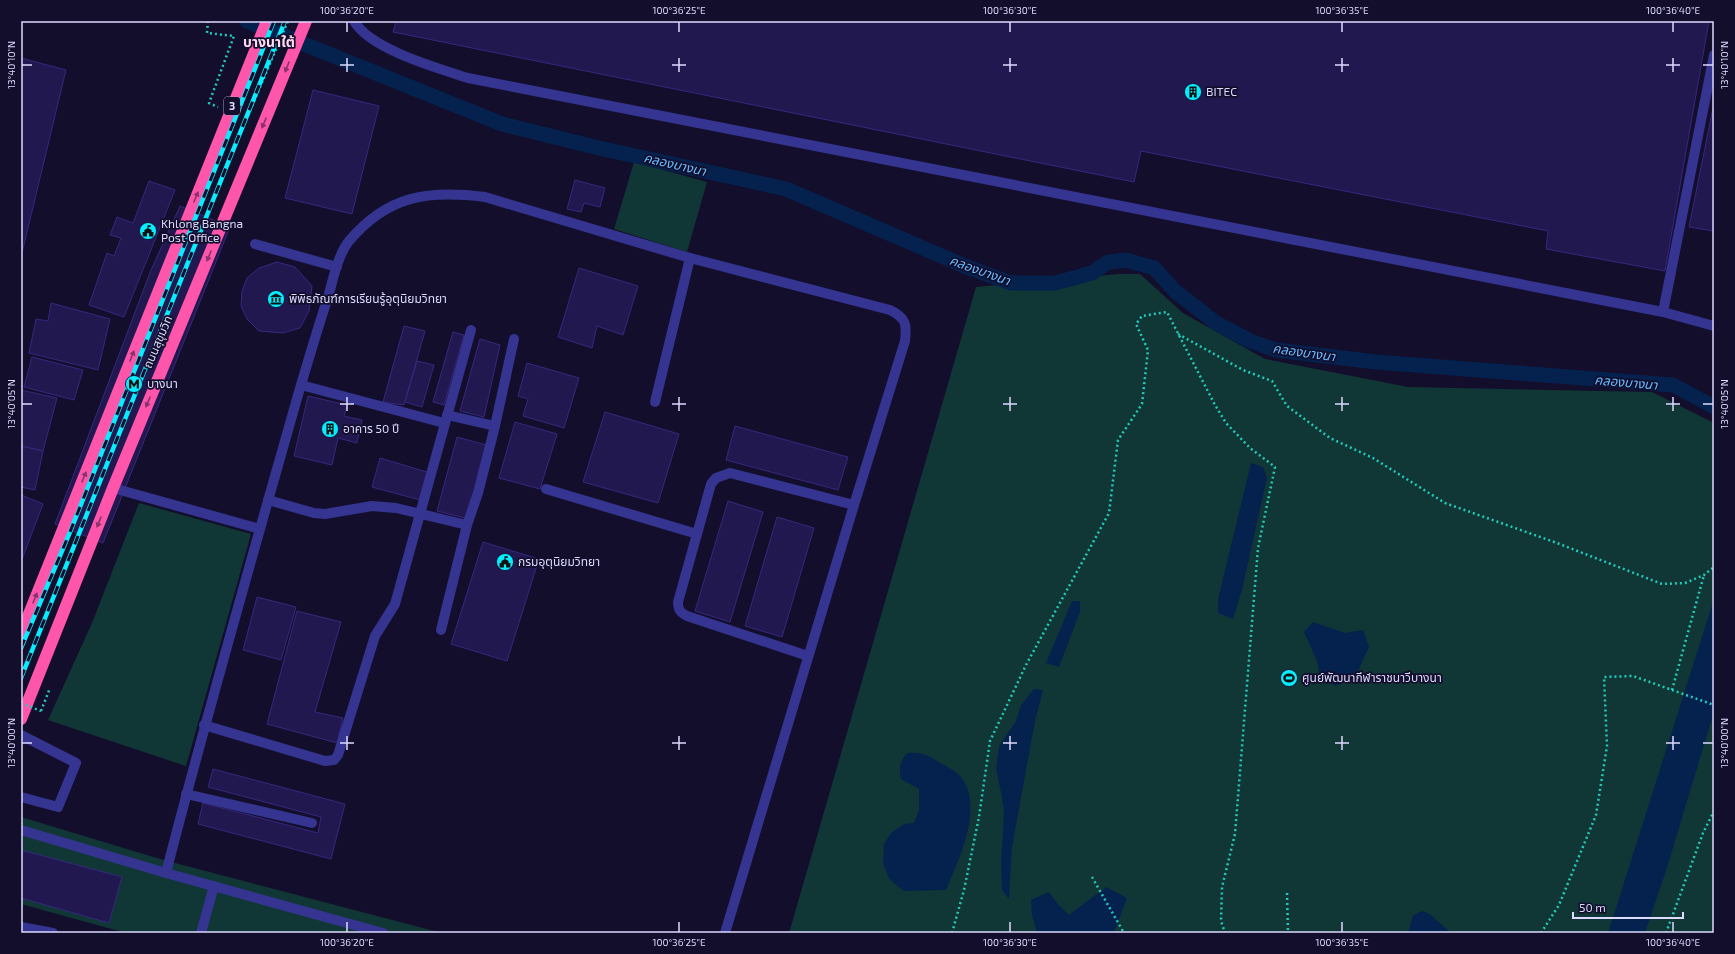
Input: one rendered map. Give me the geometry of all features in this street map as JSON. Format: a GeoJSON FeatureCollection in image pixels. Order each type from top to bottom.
{"type":"FeatureCollection","features":[{"type":"Feature","properties":{"kind":"highway","name":"ถนนสุขุมวิท"},"geometry":{"type":"LineString","coordinates":[[21,634],[267,21]]}},
{"type":"Feature","properties":{"kind":"highway","name":"ถนนสุขุมวิท"},"geometry":{"type":"LineString","coordinates":[[21,719],[113,488],[306,21]]}},
{"type":"Feature","properties":{"kind":"street"},"geometry":{"type":"LineString","coordinates":[[354,21],[368,36],[379,43],[417,61],[468,78],[1663,312],[1714,326]]}},
{"type":"Feature","properties":{"kind":"street"},"geometry":{"type":"LineString","coordinates":[[1663,312],[1714,55]]}},
{"type":"Feature","properties":{"kind":"street"},"geometry":{"type":"LineString","coordinates":[[166,873],[204,726],[301,386],[337,267],[348,242],[370,220],[393,205],[412,198],[436,194],[458,194],[485,197],[690,258],[882,308],[901,315],[906,329],[905,341],[725,933]]}},
{"type":"Feature","properties":{"kind":"street"},"geometry":{"type":"LineString","coordinates":[[255,244],[337,267]]}},
{"type":"Feature","properties":{"kind":"street"},"geometry":{"type":"LineString","coordinates":[[655,402],[690,258]]}},
{"type":"Feature","properties":{"kind":"street"},"geometry":{"type":"LineString","coordinates":[[204,726],[325,761],[334,760],[338,755],[343,745],[374,636],[395,604],[471,330]]}},
{"type":"Feature","properties":{"kind":"street"},"geometry":{"type":"LineString","coordinates":[[441,630],[467,525],[478,493],[495,426],[514,339]]}},
{"type":"Feature","properties":{"kind":"street"},"geometry":{"type":"LineString","coordinates":[[301,386],[446,419],[495,426]]}},
{"type":"Feature","properties":{"kind":"street"},"geometry":{"type":"LineString","coordinates":[[808,656],[687,616],[681,613],[678,608],[678,602],[711,484],[716,478],[730,473],[854,505]]}},
{"type":"Feature","properties":{"kind":"street"},"geometry":{"type":"LineString","coordinates":[[113,488],[260,530]]}},
{"type":"Feature","properties":{"kind":"street"},"geometry":{"type":"LineString","coordinates":[[546,490],[697,534]]}},
{"type":"Feature","properties":{"kind":"street"},"geometry":{"type":"LineString","coordinates":[[268,500],[314,513],[325,514],[372,506],[396,508],[467,525]]}},
{"type":"Feature","properties":{"kind":"street"},"geometry":{"type":"LineString","coordinates":[[21,735],[76,763],[58,807],[21,797]]}},
{"type":"Feature","properties":{"kind":"street"},"geometry":{"type":"LineString","coordinates":[[186,794],[312,823]]}},
{"type":"Feature","properties":{"kind":"street"},"geometry":{"type":"LineString","coordinates":[[21,830],[166,873],[384,933]]}},
{"type":"Feature","properties":{"kind":"street"},"geometry":{"type":"LineString","coordinates":[[201,933],[214,886]]}},
{"type":"Feature","properties":{"kind":"street"},"geometry":{"type":"LineString","coordinates":[[21,927],[53,933]]}},
{"type":"Feature","properties":{"kind":"path"},"geometry":{"type":"LineString","coordinates":[[208,21],[206,33],[234,36],[209,103],[219,108]]}},
{"type":"Feature","properties":{"kind":"path"},"geometry":{"type":"LineString","coordinates":[[148,366],[288,21]]}},
{"type":"Feature","properties":{"kind":"path"},"geometry":{"type":"LineString","coordinates":[[952,933],[964,890],[977,824],[990,741],[1026,665],[1109,513],[1118,440],[1142,404],[1148,350],[1136,324],[1142,316],[1167,312],[1215,406],[1226,423],[1250,448],[1275,467],[1258,548],[1235,834],[1222,887],[1221,921],[1225,933]]}},
{"type":"Feature","properties":{"kind":"path"},"geometry":{"type":"LineString","coordinates":[[1178,334],[1243,370],[1272,381],[1287,406],[1330,438],[1373,458],[1445,503],[1557,543],[1662,584],[1685,583],[1704,575],[1714,567]]}},
{"type":"Feature","properties":{"kind":"path"},"geometry":{"type":"LineString","coordinates":[[1672,690],[1704,575]]}},
{"type":"Feature","properties":{"kind":"path"},"geometry":{"type":"LineString","coordinates":[[1541,933],[1559,905],[1596,815],[1607,746],[1604,677],[1633,676],[1714,705]]}},
{"type":"Feature","properties":{"kind":"path"},"geometry":{"type":"LineString","coordinates":[[21,703],[41,711],[50,688]]}},
{"type":"Feature","properties":{"kind":"path"},"geometry":{"type":"LineString","coordinates":[[1666,933],[1703,833],[1714,811]]}},
{"type":"Feature","properties":{"kind":"path"},"geometry":{"type":"LineString","coordinates":[[1092,877],[1124,933]]}},
{"type":"Feature","properties":{"kind":"path"},"geometry":{"type":"LineString","coordinates":[[1287,893],[1288,933]]}},
{"type":"Feature","properties":{"kind":"green space"},"geometry":{"type":"Polygon","coordinates":[[[634,162],[707,182],[687,252],[614,229],[634,162]]]}},
{"type":"Feature","properties":{"kind":"green space","name":"ศูนย์พัฒนากีฬาราชนาวีบางนา"},"geometry":{"type":"Polygon","coordinates":[[[1118,274],[1140,274],[1183,313],[1265,359],[1408,387],[1652,392],[1714,423],[1714,933],[789,933],[976,287],[1118,274]]]}},
{"type":"Feature","properties":{"kind":"green space"},"geometry":{"type":"Polygon","coordinates":[[[139,503],[251,534],[186,766],[48,720],[92,623],[139,503]]]}},
{"type":"Feature","properties":{"kind":"green space"},"geometry":{"type":"Polygon","coordinates":[[[21,817],[160,859],[442,933],[126,933],[21,904],[21,817]]]}},
{"type":"Feature","properties":{"kind":"water"},"geometry":{"type":"Polygon","coordinates":[[[1251,463],[1263,467],[1267,478],[1242,590],[1233,619],[1218,613],[1218,599],[1251,463]]]}},
{"type":"Feature","properties":{"kind":"water"},"geometry":{"type":"Polygon","coordinates":[[[1714,599],[1714,712],[1666,871],[1645,933],[1608,933],[1714,599]]]}},
{"type":"Feature","properties":{"kind":"water"},"geometry":{"type":"Polygon","coordinates":[[[1072,601],[1080,601],[1080,612],[1059,667],[1046,663],[1072,601]]]}},
{"type":"Feature","properties":{"kind":"water"},"geometry":{"type":"Polygon","coordinates":[[[1313,622],[1345,633],[1363,630],[1369,647],[1355,678],[1335,686],[1320,676],[1317,661],[1304,632],[1313,622]]]}},
{"type":"Feature","properties":{"kind":"water"},"geometry":{"type":"Polygon","coordinates":[[[1034,689],[1043,690],[1035,721],[1012,847],[1009,899],[1002,890],[1001,862],[1004,812],[996,769],[999,746],[1016,721],[1021,705],[1034,689]]]}},
{"type":"Feature","properties":{"kind":"water"},"geometry":{"type":"Polygon","coordinates":[[[908,753],[919,753],[926,755],[954,771],[964,781],[969,794],[969,822],[966,837],[962,851],[946,890],[904,891],[890,880],[883,864],[884,844],[891,833],[904,824],[914,823],[919,810],[919,789],[901,779],[900,765],[908,753]]]}},
{"type":"Feature","properties":{"kind":"water"},"geometry":{"type":"Polygon","coordinates":[[[1106,887],[1127,898],[1114,933],[1037,933],[1032,915],[1031,900],[1049,892],[1069,915],[1106,887]]]}},
{"type":"Feature","properties":{"kind":"water"},"geometry":{"type":"Polygon","coordinates":[[[1423,911],[1431,915],[1451,933],[1408,933],[1413,915],[1423,911]]]}},
{"type":"Feature","properties":{"kind":"building","name":"BITEC"},"geometry":{"type":"Polygon","coordinates":[[[396,21],[1709,21],[1665,271],[1546,249],[1548,231],[1141,151],[1134,182],[393,32],[396,21]]]}},
{"type":"Feature","properties":{"kind":"building"},"geometry":{"type":"Polygon","coordinates":[[[21,58],[66,70],[21,257],[21,58]]]}},
{"type":"Feature","properties":{"kind":"building"},"geometry":{"type":"Polygon","coordinates":[[[313,90],[379,106],[352,214],[285,198],[313,90]]]}},
{"type":"Feature","properties":{"kind":"building"},"geometry":{"type":"Polygon","coordinates":[[[1714,103],[1714,231],[1689,227],[1714,103]]]}},
{"type":"Feature","properties":{"kind":"building"},"geometry":{"type":"Polygon","coordinates":[[[575,180],[605,188],[600,207],[584,203],[581,212],[567,209],[575,180]]]}},
{"type":"Feature","properties":{"kind":"building"},"geometry":{"type":"Polygon","coordinates":[[[149,181],[175,190],[124,317],[89,305],[107,253],[114,256],[121,238],[110,235],[117,217],[133,223],[149,181]]]}},
{"type":"Feature","properties":{"kind":"building"},"geometry":{"type":"Polygon","coordinates":[[[180,206],[230,227],[103,543],[55,524],[151,270],[180,206]]]}},
{"type":"Feature","properties":{"kind":"building","name":"พิพิธภัณฑ์การเรียนรู้อุตุนิยมวิทยา"},"geometry":{"type":"Polygon","coordinates":[[[277,262],[295,267],[312,286],[309,311],[300,328],[283,333],[259,331],[247,319],[241,306],[242,291],[247,278],[259,268],[277,262]]]}},
{"type":"Feature","properties":{"kind":"building"},"geometry":{"type":"Polygon","coordinates":[[[579,268],[638,286],[623,335],[597,326],[592,348],[558,337],[579,268]]]}},
{"type":"Feature","properties":{"kind":"building"},"geometry":{"type":"Polygon","coordinates":[[[51,303],[110,319],[98,370],[29,353],[36,319],[48,321],[51,303]]]}},
{"type":"Feature","properties":{"kind":"building"},"geometry":{"type":"Polygon","coordinates":[[[404,326],[425,331],[404,405],[383,402],[404,326]]]}},
{"type":"Feature","properties":{"kind":"building"},"geometry":{"type":"Polygon","coordinates":[[[453,332],[464,335],[444,405],[433,402],[453,332]]]}},
{"type":"Feature","properties":{"kind":"building"},"geometry":{"type":"Polygon","coordinates":[[[480,339],[500,345],[484,417],[460,411],[480,339]]]}},
{"type":"Feature","properties":{"kind":"building"},"geometry":{"type":"Polygon","coordinates":[[[32,357],[83,370],[74,400],[24,387],[32,357]]]}},
{"type":"Feature","properties":{"kind":"building"},"geometry":{"type":"Polygon","coordinates":[[[417,361],[434,365],[422,407],[405,402],[417,361]]]}},
{"type":"Feature","properties":{"kind":"building"},"geometry":{"type":"Polygon","coordinates":[[[527,363],[579,378],[564,428],[523,416],[528,399],[518,396],[527,363]]]}},
{"type":"Feature","properties":{"kind":"building"},"geometry":{"type":"Polygon","coordinates":[[[21,390],[57,398],[43,451],[21,446],[21,390]]]}},
{"type":"Feature","properties":{"kind":"building","name":"อาคาร 50 ปี"},"geometry":{"type":"Polygon","coordinates":[[[308,396],[347,405],[344,416],[362,420],[357,443],[338,438],[332,465],[294,456],[308,396]]]}},
{"type":"Feature","properties":{"kind":"building"},"geometry":{"type":"Polygon","coordinates":[[[605,412],[679,434],[658,503],[583,482],[605,412]]]}},
{"type":"Feature","properties":{"kind":"building"},"geometry":{"type":"Polygon","coordinates":[[[515,422],[557,434],[540,489],[499,478],[515,422]]]}},
{"type":"Feature","properties":{"kind":"building"},"geometry":{"type":"Polygon","coordinates":[[[735,426],[848,457],[838,490],[726,460],[735,426]]]}},
{"type":"Feature","properties":{"kind":"building"},"geometry":{"type":"Polygon","coordinates":[[[457,437],[486,445],[469,519],[437,511],[457,437]]]}},
{"type":"Feature","properties":{"kind":"building"},"geometry":{"type":"Polygon","coordinates":[[[21,446],[43,451],[35,490],[21,487],[21,446]]]}},
{"type":"Feature","properties":{"kind":"building"},"geometry":{"type":"Polygon","coordinates":[[[380,458],[427,472],[420,500],[372,487],[380,458]]]}},
{"type":"Feature","properties":{"kind":"building"},"geometry":{"type":"Polygon","coordinates":[[[21,495],[43,504],[21,562],[21,495]]]}},
{"type":"Feature","properties":{"kind":"building"},"geometry":{"type":"Polygon","coordinates":[[[728,501],[763,512],[730,622],[695,611],[728,501]]]}},
{"type":"Feature","properties":{"kind":"building"},"geometry":{"type":"Polygon","coordinates":[[[777,517],[814,528],[782,637],[745,626],[777,517]]]}},
{"type":"Feature","properties":{"kind":"building"},"geometry":{"type":"Polygon","coordinates":[[[483,542],[539,559],[507,661],[451,644],[483,542]]]}},
{"type":"Feature","properties":{"kind":"building"},"geometry":{"type":"Polygon","coordinates":[[[257,597],[296,607],[281,660],[243,650],[257,597]]]}},
{"type":"Feature","properties":{"kind":"building"},"geometry":{"type":"Polygon","coordinates":[[[297,611],[341,622],[315,712],[343,718],[337,743],[267,724],[297,611]]]}},
{"type":"Feature","properties":{"kind":"building"},"geometry":{"type":"Polygon","coordinates":[[[213,769],[345,804],[331,859],[198,824],[203,803],[318,833],[321,817],[208,787],[213,769]]]}},
{"type":"Feature","properties":{"kind":"building"},"geometry":{"type":"Polygon","coordinates":[[[21,850],[122,877],[109,923],[21,898],[21,850]]]}},
{"type":"Feature","properties":{"kind":"waterway","name":"คลองบางนา"},"geometry":{"type":"LineString","coordinates":[[247,21],[502,124],[599,148],[786,189],[967,267],[1011,283],[1055,283],[1092,273],[1108,262],[1126,260],[1154,268],[1175,291],[1216,323],[1250,341],[1276,350],[1376,362],[1673,385],[1714,407]]}},
{"type":"Feature","properties":{"kind":"railway"},"geometry":{"type":"LineString","coordinates":[[21,648],[70,532],[274,21]]}},
{"type":"Feature","properties":{"kind":"railway"},"geometry":{"type":"LineString","coordinates":[[21,678],[285,21]]}},
{"type":"Feature","properties":{"kind":"place","name":"BITEC"},"geometry":{"type":"Point","coordinates":[1193,92]}},
{"type":"Feature","properties":{"kind":"place","name":"Khlong Bangna Post Office"},"geometry":{"type":"Point","coordinates":[148,231]}},
{"type":"Feature","properties":{"kind":"place","name":"พิพิธภัณฑ์การเรียนรู้อุตุนิยมวิทยา"},"geometry":{"type":"Point","coordinates":[276,299]}},
{"type":"Feature","properties":{"kind":"place","name":"บางนา"},"geometry":{"type":"Point","coordinates":[134,384]}},
{"type":"Feature","properties":{"kind":"place","name":"อาคาร 50 ปี"},"geometry":{"type":"Point","coordinates":[330,429]}},
{"type":"Feature","properties":{"kind":"place","name":"กรมอุตุนิยมวิทยา"},"geometry":{"type":"Point","coordinates":[505,562]}},
{"type":"Feature","properties":{"kind":"place","name":"ศูนย์พัฒนากีฬาราชนาวีบางนา"},"geometry":{"type":"Point","coordinates":[1289,678]}},
{"type":"Feature","properties":{"kind":"district","name":"บางนาใต้"},"geometry":{"type":"Point","coordinates":[269,42]}}]}
